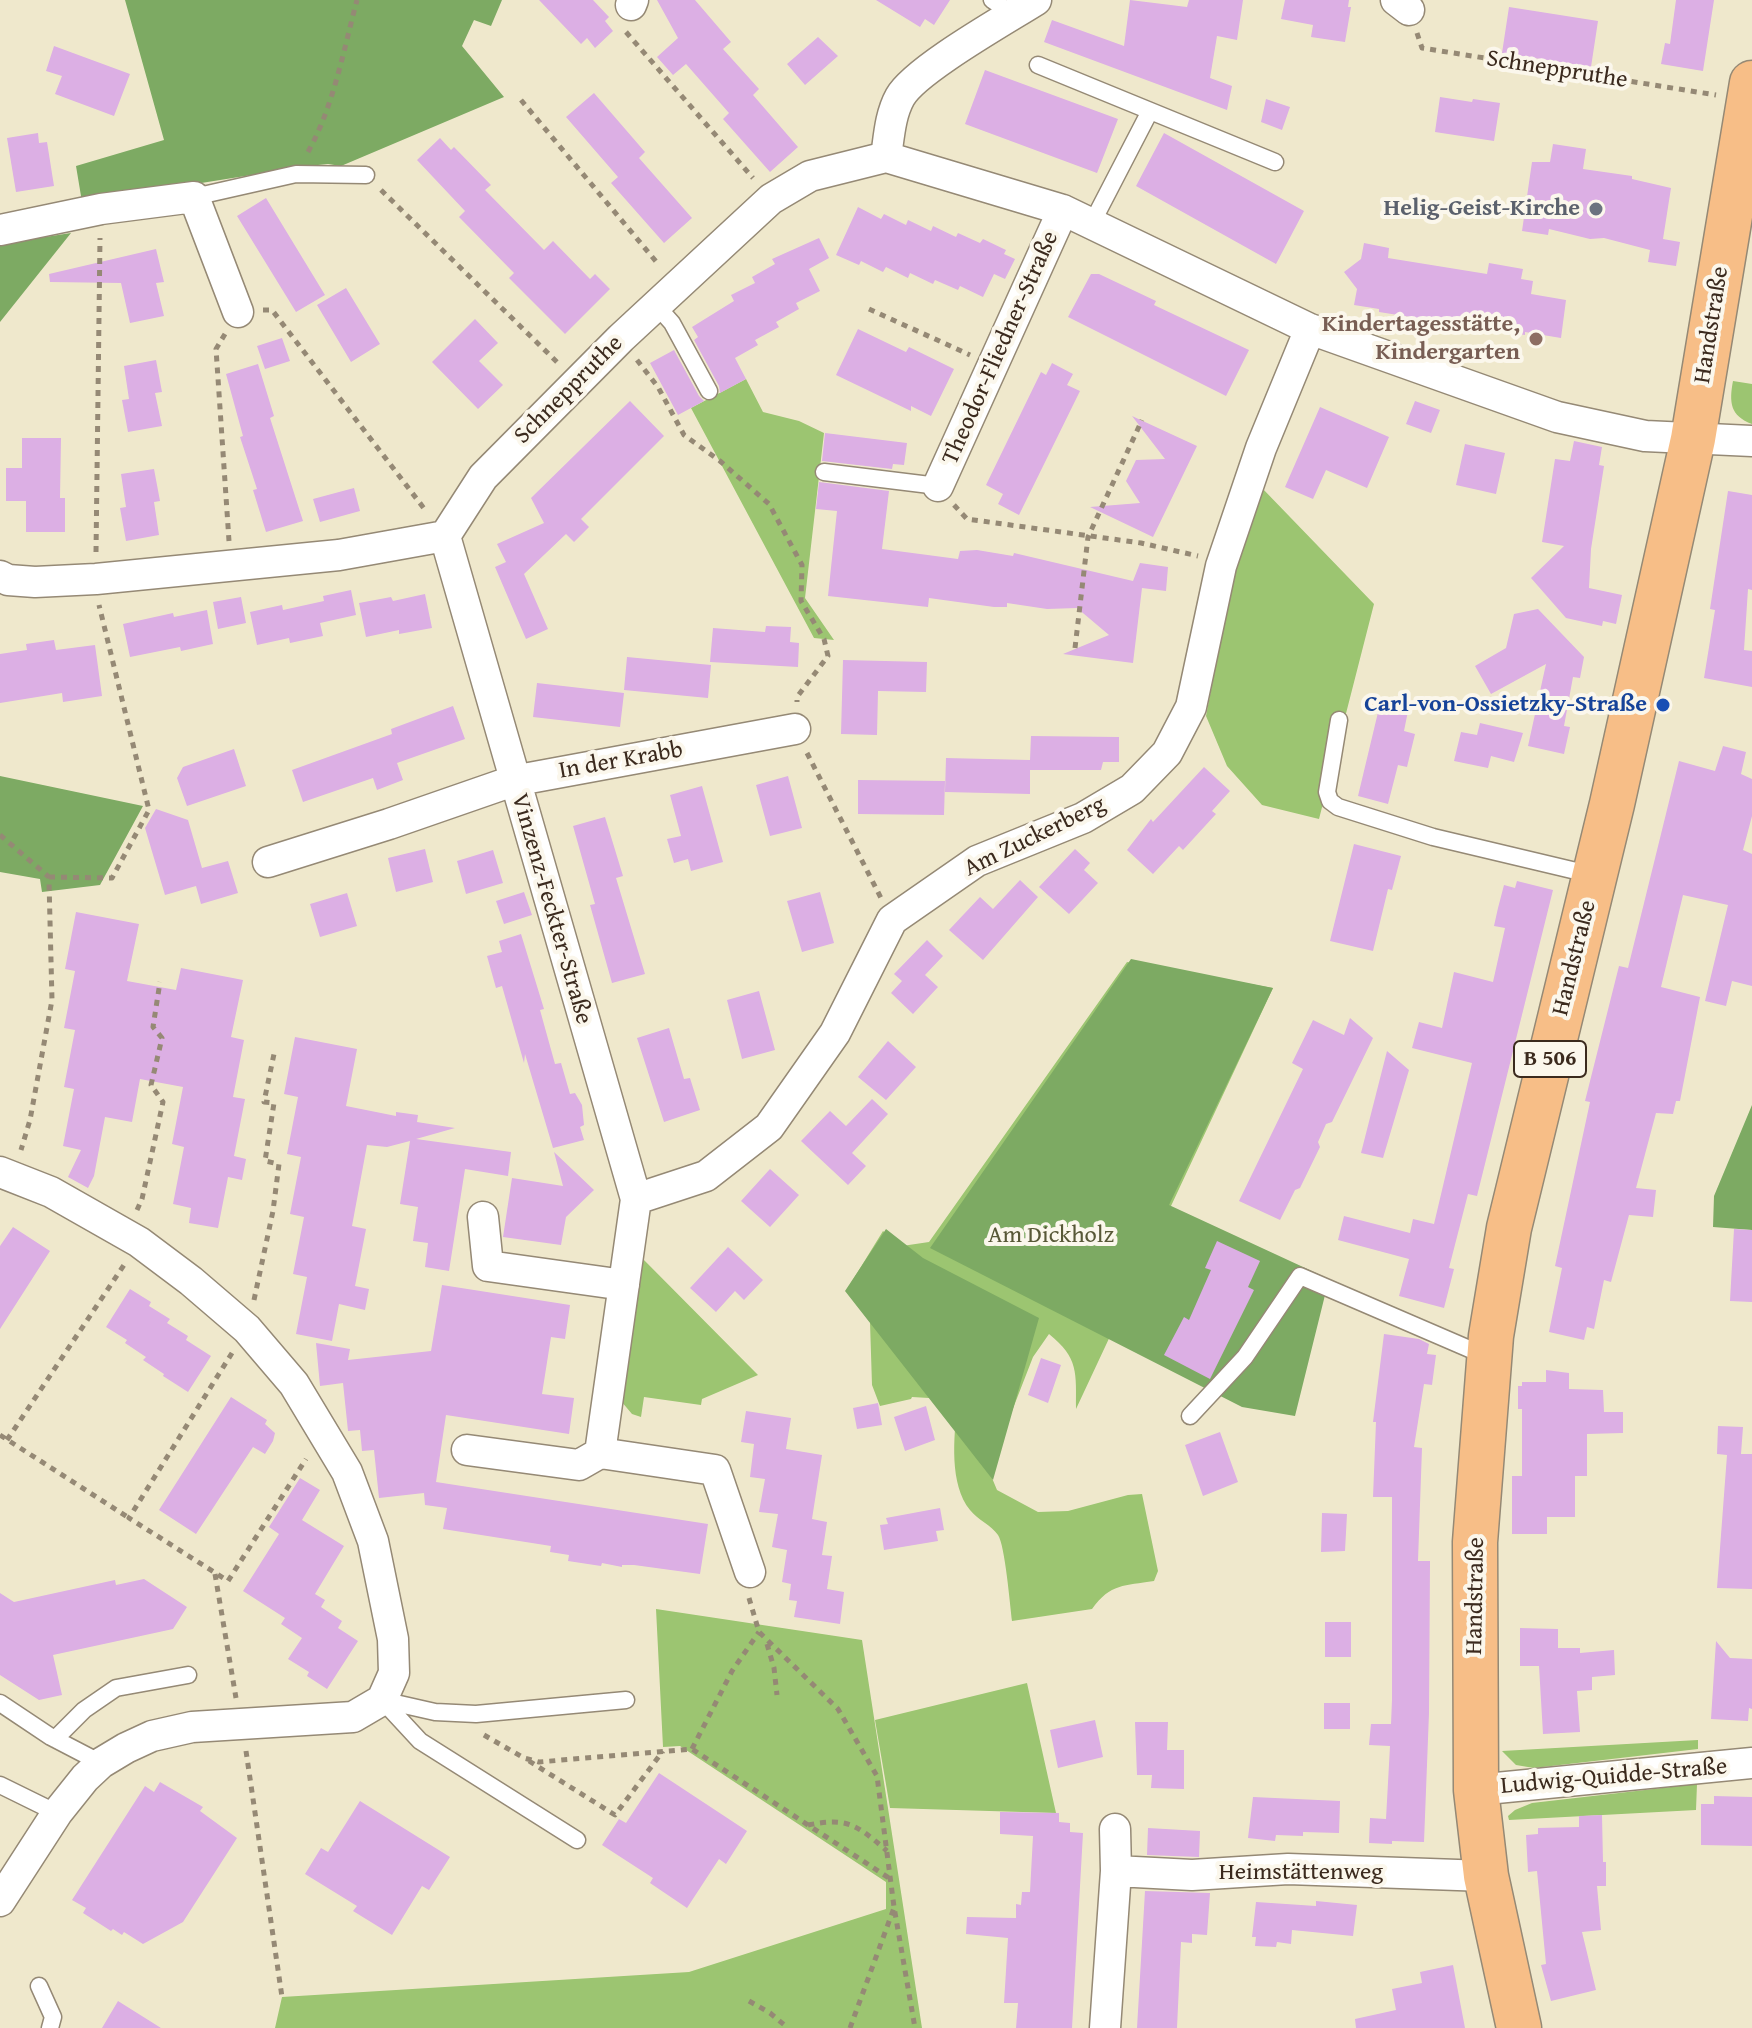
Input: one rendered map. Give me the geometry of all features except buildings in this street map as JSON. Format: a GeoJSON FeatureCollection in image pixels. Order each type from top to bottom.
{"type":"FeatureCollection","features":[{"type":"Feature","properties":{"kind":"main road","name":"Handstraße"},"geometry":{"type":"LineString","coordinates":[[1519,2028],[1486,1876],[1476,1790],[1475,1542],[1489,1358],[1509,1228],[1595,875],[1693,439],[1744,178],[1750,92]]}},
{"type":"Feature","properties":{"kind":"street"},"geometry":{"type":"LineString","coordinates":[[886,157],[890,125],[901,96],[919,76],[1014,5]]}},
{"type":"Feature","properties":{"kind":"street","name":"Schneppruthe"},"geometry":{"type":"LineString","coordinates":[[445,536],[483,477],[576,381],[771,199],[810,176],[886,157]]}},
{"type":"Feature","properties":{"kind":"street","name":"Theodor-Fliedner-Straße"},"geometry":{"type":"LineString","coordinates":[[886,157],[1063,210],[1310,329],[1557,417],[1645,436],[1693,439]]}},
{"type":"Feature","properties":{"kind":"street"},"geometry":{"type":"LineString","coordinates":[[0,230],[101,209],[194,197],[238,312]]}},
{"type":"Feature","properties":{"kind":"street","name":"Theodor-Fliedner-Straße"},"geometry":{"type":"LineString","coordinates":[[938,486],[1063,210]]}},
{"type":"Feature","properties":{"kind":"street","name":"Am Zuckerberg"},"geometry":{"type":"LineString","coordinates":[[636,1199],[706,1176],[769,1127],[835,1033],[892,920],[977,861],[1083,818],[1132,789],[1167,753],[1191,707],[1221,566],[1261,448],[1310,329]]}},
{"type":"Feature","properties":{"kind":"street"},"geometry":{"type":"LineString","coordinates":[[1693,439],[1752,441]]}},
{"type":"Feature","properties":{"kind":"street"},"geometry":{"type":"LineString","coordinates":[[4,578],[35,582],[96,579],[339,555],[445,536]]}},
{"type":"Feature","properties":{"kind":"street","name":"Vinzenz-Feckter-Straße"},"geometry":{"type":"LineString","coordinates":[[445,536],[513,781],[636,1199],[600,1453]]}},
{"type":"Feature","properties":{"kind":"street","name":"In der Krabb"},"geometry":{"type":"LineString","coordinates":[[268,862],[513,781],[795,729]]}},
{"type":"Feature","properties":{"kind":"street"},"geometry":{"type":"LineString","coordinates":[[0,1901],[57,1813],[101,1763],[152,1736],[192,1727],[353,1717],[382,1700],[394,1673],[393,1639],[373,1541],[347,1472],[294,1384],[247,1329],[191,1281],[132,1238],[51,1192],[7,1174]]}},
{"type":"Feature","properties":{"kind":"street"},"geometry":{"type":"LineString","coordinates":[[483,1217],[488,1266],[624,1285]]}},
{"type":"Feature","properties":{"kind":"street"},"geometry":{"type":"LineString","coordinates":[[467,1450],[579,1465],[600,1453],[715,1470],[750,1572]]}},
{"type":"Feature","properties":{"kind":"street","name":"Ludwig-Quidde-Straße"},"geometry":{"type":"LineString","coordinates":[[1476,1790],[1752,1763]]}},
{"type":"Feature","properties":{"kind":"street"},"geometry":{"type":"LineString","coordinates":[[1105,2028],[1116,1871],[1115,1829]]}},
{"type":"Feature","properties":{"kind":"street","name":"Heimstättenweg"},"geometry":{"type":"LineString","coordinates":[[1116,1871],[1192,1875],[1288,1869],[1486,1876]]}},
{"type":"Feature","properties":{"kind":"lane"},"geometry":{"type":"LineString","coordinates":[[1038,65],[1275,162]]}},
{"type":"Feature","properties":{"kind":"lane"},"geometry":{"type":"LineString","coordinates":[[1092,223],[1150,111]]}},
{"type":"Feature","properties":{"kind":"lane"},"geometry":{"type":"LineString","coordinates":[[194,197],[296,174],[366,175]]}},
{"type":"Feature","properties":{"kind":"lane"},"geometry":{"type":"LineString","coordinates":[[666,296],[672,323],[709,391]]}},
{"type":"Feature","properties":{"kind":"lane"},"geometry":{"type":"LineString","coordinates":[[824,472],[938,486]]}},
{"type":"Feature","properties":{"kind":"lane"},"geometry":{"type":"LineString","coordinates":[[1339,720],[1327,792],[1330,801],[1338,807],[1433,837],[1595,875]]}},
{"type":"Feature","properties":{"kind":"lane"},"geometry":{"type":"LineString","coordinates":[[1190,1416],[1245,1357],[1300,1276],[1489,1358]]}},
{"type":"Feature","properties":{"kind":"lane"},"geometry":{"type":"LineString","coordinates":[[55,1739],[84,1710],[116,1688],[188,1675]]}},
{"type":"Feature","properties":{"kind":"lane"},"geometry":{"type":"LineString","coordinates":[[382,1700],[435,1712],[476,1714],[626,1700]]}},
{"type":"Feature","properties":{"kind":"lane"},"geometry":{"type":"LineString","coordinates":[[382,1700],[420,1741],[577,1840]]}},
{"type":"Feature","properties":{"kind":"lane"},"geometry":{"type":"LineString","coordinates":[[0,1703],[55,1739],[101,1763]]}},
{"type":"Feature","properties":{"kind":"lane"},"geometry":{"type":"LineString","coordinates":[[0,1785],[57,1813]]}},
{"type":"Feature","properties":{"kind":"lane"},"geometry":{"type":"LineString","coordinates":[[39,1986],[53,2017],[50,2028]]}},
{"type":"Feature","properties":{"kind":"path"},"geometry":{"type":"LineString","coordinates":[[296,174],[320,130],[334,90],[357,0]]}},
{"type":"Feature","properties":{"kind":"path"},"geometry":{"type":"LineString","coordinates":[[632,2],[624,30],[771,199]]}},
{"type":"Feature","properties":{"kind":"path","name":"Schneppruthe"},"geometry":{"type":"LineString","coordinates":[[1402,5],[1422,48],[1750,92]]}},
{"type":"Feature","properties":{"kind":"path"},"geometry":{"type":"LineString","coordinates":[[521,100],[666,296]]}},
{"type":"Feature","properties":{"kind":"path"},"geometry":{"type":"LineString","coordinates":[[366,175],[576,381]]}},
{"type":"Feature","properties":{"kind":"path"},"geometry":{"type":"LineString","coordinates":[[96,559],[101,209]]}},
{"type":"Feature","properties":{"kind":"path"},"geometry":{"type":"LineString","coordinates":[[869,309],[993,365]]}},
{"type":"Feature","properties":{"kind":"path"},"geometry":{"type":"LineString","coordinates":[[231,566],[216,349],[238,312],[272,310],[445,536]]}},
{"type":"Feature","properties":{"kind":"path"},"geometry":{"type":"LineString","coordinates":[[621,338],[658,387],[684,435],[720,461],[769,504],[802,565],[801,601],[824,639],[828,656],[797,697],[795,729],[892,920]]}},
{"type":"Feature","properties":{"kind":"path"},"geometry":{"type":"LineString","coordinates":[[1075,648],[1088,537],[1142,420]]}},
{"type":"Feature","properties":{"kind":"path"},"geometry":{"type":"LineString","coordinates":[[938,486],[967,519],[1155,546],[1197,555],[1221,566]]}},
{"type":"Feature","properties":{"kind":"path"},"geometry":{"type":"LineString","coordinates":[[0,835],[49,877],[112,878],[149,810],[99,607]]}},
{"type":"Feature","properties":{"kind":"path"},"geometry":{"type":"LineString","coordinates":[[7,1174],[30,1120],[52,1000],[49,877]]}},
{"type":"Feature","properties":{"kind":"path"},"geometry":{"type":"LineString","coordinates":[[7,1440],[132,1238],[163,1102],[151,1085],[162,1038],[153,1027],[160,982]]}},
{"type":"Feature","properties":{"kind":"path"},"geometry":{"type":"LineString","coordinates":[[129,1518],[247,1329],[273,1211],[279,1164],[265,1161],[274,1103],[264,1102],[274,1054]]}},
{"type":"Feature","properties":{"kind":"path"},"geometry":{"type":"LineString","coordinates":[[0,1435],[228,1581],[324,1431]]}},
{"type":"Feature","properties":{"kind":"path"},"geometry":{"type":"LineString","coordinates":[[750,1572],[745,1584],[759,1632],[838,1709],[877,1776],[894,1907],[915,2028]]}},
{"type":"Feature","properties":{"kind":"path"},"geometry":{"type":"LineString","coordinates":[[214,1573],[241,1725],[282,1997]]}},
{"type":"Feature","properties":{"kind":"path"},"geometry":{"type":"LineString","coordinates":[[692,1749],[732,1671],[759,1632]]}},
{"type":"Feature","properties":{"kind":"path"},"geometry":{"type":"LineString","coordinates":[[767,1643],[777,1695]]}},
{"type":"Feature","properties":{"kind":"path"},"geometry":{"type":"LineString","coordinates":[[479,1732],[615,1815],[664,1750]]}},
{"type":"Feature","properties":{"kind":"path"},"geometry":{"type":"LineString","coordinates":[[524,1758],[539,1762],[692,1749],[892,1880]]}},
{"type":"Feature","properties":{"kind":"path"},"geometry":{"type":"LineString","coordinates":[[808,1825],[833,1820],[849,1824],[865,1832],[888,1851]]}},
{"type":"Feature","properties":{"kind":"path"},"geometry":{"type":"LineString","coordinates":[[850,2028],[894,1907]]}},
{"type":"Feature","properties":{"kind":"path"},"geometry":{"type":"LineString","coordinates":[[749,2001],[788,2028]]}},
{"type":"Feature","properties":{"kind":"green space"},"geometry":{"type":"Polygon","coordinates":[[[125,0],[502,0],[491,26],[474,20],[462,46],[504,97],[341,166],[308,166],[82,202],[76,166],[164,140],[125,0]]]}},
{"type":"Feature","properties":{"kind":"green space"},"geometry":{"type":"Polygon","coordinates":[[[71,233],[0,322],[0,244],[71,233]]]}},
{"type":"Feature","properties":{"kind":"green space"},"geometry":{"type":"Polygon","coordinates":[[[746,379],[763,412],[799,421],[824,433],[805,598],[834,640],[814,638],[691,408],[746,379]]]}},
{"type":"Feature","properties":{"kind":"green space"},"geometry":{"type":"Polygon","coordinates":[[[1733,381],[1752,384],[1752,424],[1735,412],[1731,395],[1733,381]]]}},
{"type":"Feature","properties":{"kind":"green space"},"geometry":{"type":"Polygon","coordinates":[[[1262,488],[1374,604],[1319,819],[1262,805],[1227,766],[1206,716],[1231,587],[1262,488]]]}},
{"type":"Feature","properties":{"kind":"green space"},"geometry":{"type":"Polygon","coordinates":[[[0,776],[143,806],[100,885],[42,892],[40,879],[0,872],[0,776]]]}},
{"type":"Feature","properties":{"kind":"green space"},"geometry":{"type":"Polygon","coordinates":[[[1131,959],[1273,988],[1169,1205],[1329,1279],[1295,1416],[1242,1407],[930,1248],[1131,959]]]}},
{"type":"Feature","properties":{"kind":"green space","name":"Am Dickholz"},"geometry":{"type":"Polygon","coordinates":[[[1127,962],[1273,988],[1076,1409],[1074,1367],[1066,1351],[1049,1334],[1033,1357],[1012,1411],[1000,1425],[987,1466],[997,1490],[1038,1512],[1068,1511],[1142,1494],[1158,1571],[1154,1581],[1112,1590],[1092,1609],[1012,1621],[1001,1541],[995,1531],[970,1510],[959,1487],[954,1460],[957,1407],[946,1399],[912,1397],[880,1406],[872,1385],[870,1322],[846,1291],[883,1231],[902,1246],[929,1242],[1127,962]]]}},
{"type":"Feature","properties":{"kind":"green space"},"geometry":{"type":"Polygon","coordinates":[[[1752,1105],[1752,1230],[1713,1227],[1714,1196],[1752,1105]]]}},
{"type":"Feature","properties":{"kind":"green space"},"geometry":{"type":"Polygon","coordinates":[[[886,1229],[923,1258],[1039,1318],[993,1480],[845,1291],[886,1229]]]}},
{"type":"Feature","properties":{"kind":"green space"},"geometry":{"type":"Polygon","coordinates":[[[642,1258],[758,1375],[702,1399],[701,1405],[644,1397],[641,1417],[632,1414],[621,1401],[642,1258]]]}},
{"type":"Feature","properties":{"kind":"green space"},"geometry":{"type":"Polygon","coordinates":[[[656,1609],[862,1640],[922,2028],[275,2028],[282,1997],[689,1972],[886,1909],[886,1882],[680,1746],[663,1747],[656,1609]]]}},
{"type":"Feature","properties":{"kind":"green space"},"geometry":{"type":"Polygon","coordinates":[[[1027,1683],[1056,1813],[890,1808],[875,1720],[1027,1683]]]}},
{"type":"Feature","properties":{"kind":"green space"},"geometry":{"type":"Polygon","coordinates":[[[1698,1740],[1698,1749],[1534,1768],[1516,1765],[1502,1751],[1698,1740]]]}},
{"type":"Feature","properties":{"kind":"green space"},"geometry":{"type":"Polygon","coordinates":[[[1697,1784],[1696,1810],[1509,1820],[1508,1816],[1532,1803],[1697,1784]]]}},
{"type":"Feature","properties":{"kind":"place","name":"Helig-Geist-Kirche"},"geometry":{"type":"Point","coordinates":[1596,209]}},
{"type":"Feature","properties":{"kind":"place","name":"Kindertagesstätte, Kindergarten"},"geometry":{"type":"Point","coordinates":[1536,339]}},
{"type":"Feature","properties":{"kind":"place","name":"Carl-von-Ossietzky-Straße"},"geometry":{"type":"Point","coordinates":[1663,705]}}]}
